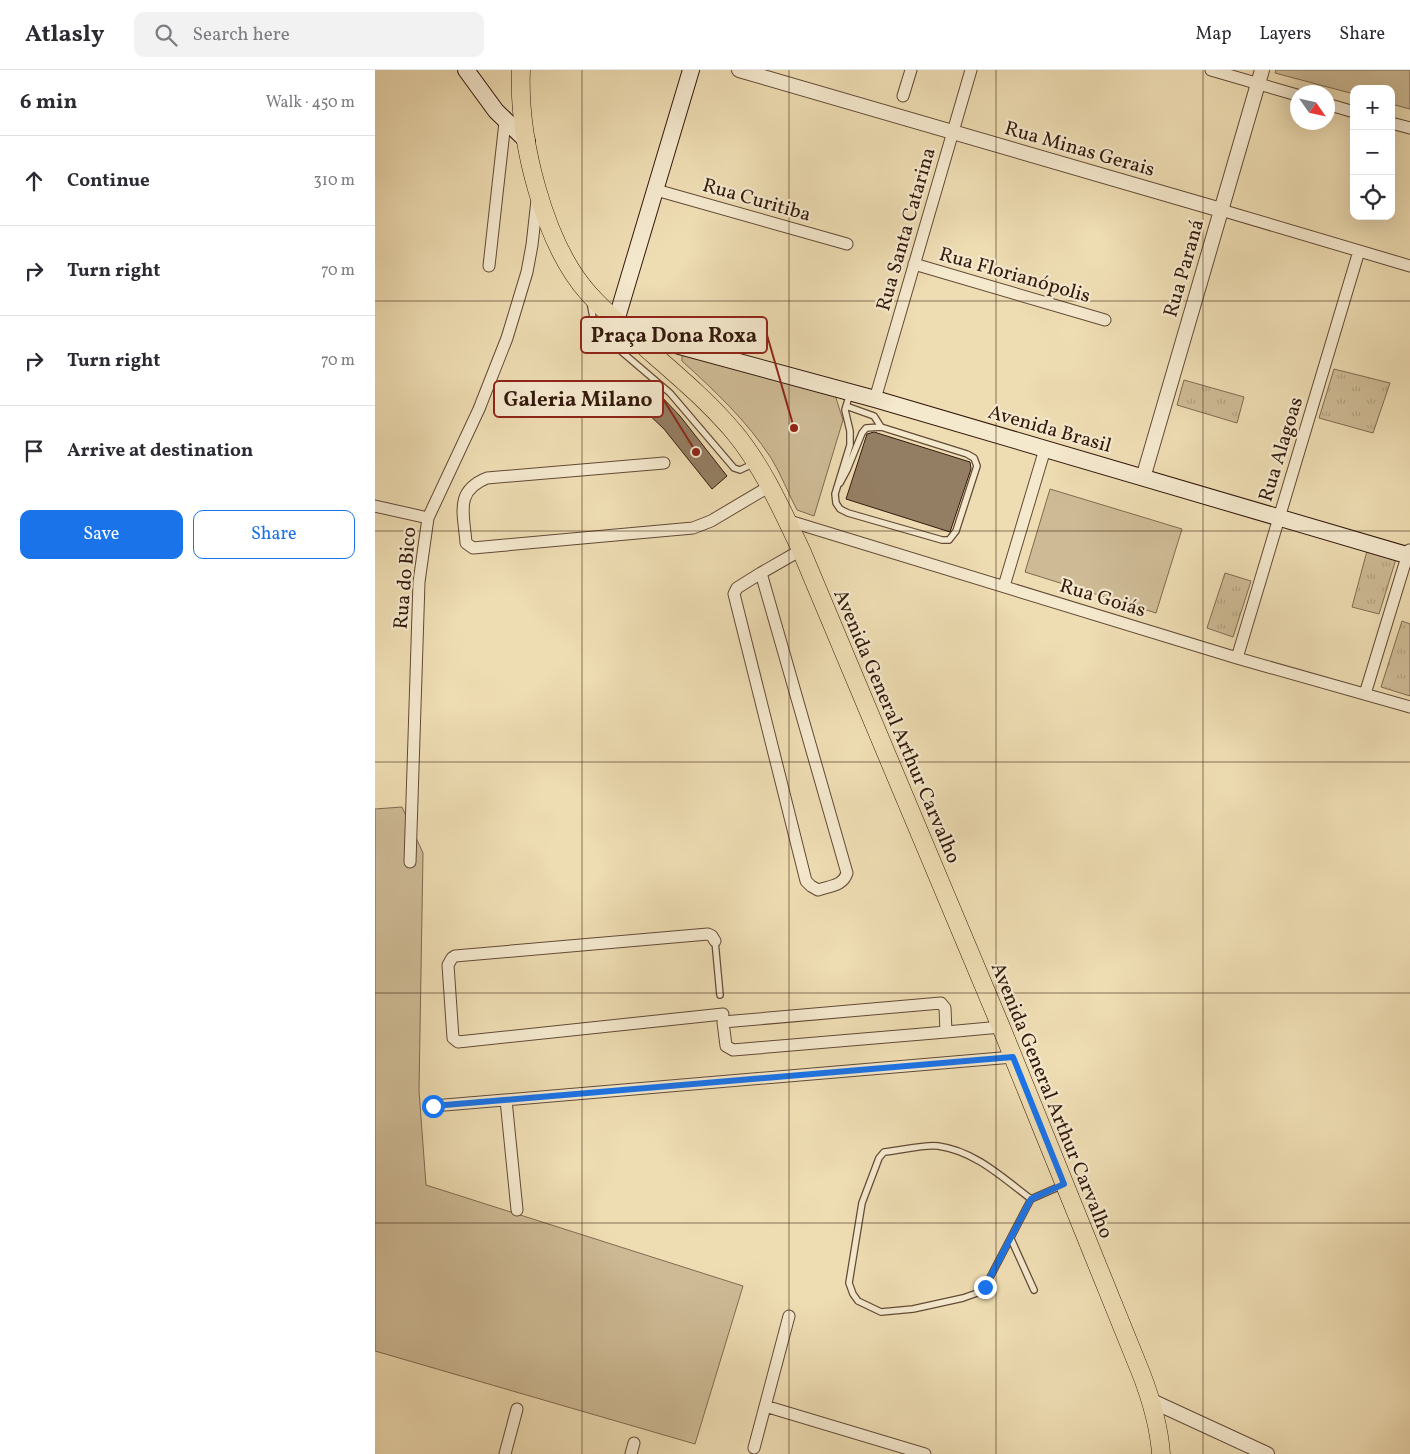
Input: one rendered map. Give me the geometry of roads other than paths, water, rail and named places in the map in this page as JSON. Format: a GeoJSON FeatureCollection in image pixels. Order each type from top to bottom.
{"type":"FeatureCollection","features":[{"type":"Feature","properties":{"kind":"main road"},"geometry":{"type":"LineString","coordinates":[[466,70],[500,117],[527,141]]}},
{"type":"Feature","properties":{"kind":"main road","name":"Avenida General Arthur Carvalho"},"geometry":{"type":"LineString","coordinates":[[521,70],[520,84],[523,116],[538,196],[568,266],[589,294],[622,327],[711,407],[735,434],[770,486],[801,550],[1001,1027],[1152,1401],[1161,1454]]}},
{"type":"Feature","properties":{"kind":"main road"},"geometry":{"type":"LineString","coordinates":[[622,327],[656,190],[691,70]]}},
{"type":"Feature","properties":{"kind":"main road"},"geometry":{"type":"LineString","coordinates":[[500,117],[523,116]]}},
{"type":"Feature","properties":{"kind":"main road","name":"Avenida Brasil"},"geometry":{"type":"LineString","coordinates":[[622,327],[848,399],[875,399],[1279,518],[1409,553]]}},
{"type":"Feature","properties":{"kind":"main road"},"geometry":{"type":"LineString","coordinates":[[660,360],[669,349],[676,345]]}},
{"type":"Feature","properties":{"kind":"street","name":"Rua Minas Gerais"},"geometry":{"type":"LineString","coordinates":[[739,70],[1410,266]]}},
{"type":"Feature","properties":{"kind":"street"},"geometry":{"type":"LineString","coordinates":[[903,96],[911,70]]}},
{"type":"Feature","properties":{"kind":"street","name":"Rua Santa Catarina"},"geometry":{"type":"LineString","coordinates":[[875,399],[971,70]]}},
{"type":"Feature","properties":{"kind":"street"},"geometry":{"type":"LineString","coordinates":[[1211,70],[1290,93]]}},
{"type":"Feature","properties":{"kind":"street","name":"Rua Paraná"},"geometry":{"type":"LineString","coordinates":[[1143,478],[1262,70]]}},
{"type":"Feature","properties":{"kind":"street"},"geometry":{"type":"LineString","coordinates":[[1335,106],[1350,111]]}},
{"type":"Feature","properties":{"kind":"street"},"geometry":{"type":"LineString","coordinates":[[489,266],[500,117]]}},
{"type":"Feature","properties":{"kind":"street"},"geometry":{"type":"LineString","coordinates":[[1395,124],[1410,128]]}},
{"type":"Feature","properties":{"kind":"street","name":"Rua Curitiba"},"geometry":{"type":"LineString","coordinates":[[656,190],[847,244]]}},
{"type":"Feature","properties":{"kind":"street","name":"Rua do Bico"},"geometry":{"type":"LineString","coordinates":[[409,862],[419,582],[428,518],[479,409],[507,338],[527,272],[538,196]]}},
{"type":"Feature","properties":{"kind":"street","name":"Rua Alagoas"},"geometry":{"type":"LineString","coordinates":[[1237,658],[1359,251]]}},
{"type":"Feature","properties":{"kind":"street","name":"Rua Florianópolis"},"geometry":{"type":"LineString","coordinates":[[914,264],[1105,320]]}},
{"type":"Feature","properties":{"kind":"street"},"geometry":{"type":"LineString","coordinates":[[1004,586],[1045,449]]}},
{"type":"Feature","properties":{"kind":"street"},"geometry":{"type":"LineString","coordinates":[[664,463],[487,478],[475,482],[465,494],[463,504],[466,543],[473,548],[693,528],[711,521],[770,486]]}},
{"type":"Feature","properties":{"kind":"street"},"geometry":{"type":"LineString","coordinates":[[375,506],[428,518]]}},
{"type":"Feature","properties":{"kind":"street","name":"Rua Goiás"},"geometry":{"type":"LineString","coordinates":[[786,520],[1237,658],[1410,707]]}},
{"type":"Feature","properties":{"kind":"street"},"geometry":{"type":"LineString","coordinates":[[761,573],[847,873],[845,880],[841,884],[818,890],[806,881],[734,594],[737,588],[761,573],[801,550]]}},
{"type":"Feature","properties":{"kind":"street"},"geometry":{"type":"LineString","coordinates":[[1365,694],[1409,553]]}},
{"type":"Feature","properties":{"kind":"street"},"geometry":{"type":"LineString","coordinates":[[715,941],[708,934],[455,956],[451,958],[448,965],[453,1038],[457,1042],[723,1014]]}},
{"type":"Feature","properties":{"kind":"street"},"geometry":{"type":"LineString","coordinates":[[946,1032],[945,1008],[941,1004],[723,1022],[726,1046],[733,1050],[946,1032],[1001,1027]]}},
{"type":"Feature","properties":{"kind":"street"},"geometry":{"type":"LineString","coordinates":[[433,1106],[1013,1057]]}},
{"type":"Feature","properties":{"kind":"street"},"geometry":{"type":"LineString","coordinates":[[506,1100],[517,1210]]}},
{"type":"Feature","properties":{"kind":"street"},"geometry":{"type":"LineString","coordinates":[[754,1448],[789,1316]]}},
{"type":"Feature","properties":{"kind":"street"},"geometry":{"type":"LineString","coordinates":[[1152,1401],[1267,1454]]}},
{"type":"Feature","properties":{"kind":"street"},"geometry":{"type":"LineString","coordinates":[[765,1406],[925,1454]]}},
{"type":"Feature","properties":{"kind":"street"},"geometry":{"type":"LineString","coordinates":[[505,1454],[517,1409]]}},
{"type":"Feature","properties":{"kind":"lane"},"geometry":{"type":"LineString","coordinates":[[589,294],[595,329],[670,393],[734,468],[740,470],[755,463]]}},
{"type":"Feature","properties":{"kind":"lane"},"geometry":{"type":"LineString","coordinates":[[840,483],[844,460],[850,445],[850,431],[846,415],[848,399],[875,416],[881,427]]}},
{"type":"Feature","properties":{"kind":"lane"},"geometry":{"type":"LineString","coordinates":[[881,427],[967,454],[974,458],[977,466],[956,531],[949,540],[942,540],[848,513],[840,509],[836,503],[835,494],[840,483],[861,433],[866,428],[881,427]]}},
{"type":"Feature","properties":{"kind":"lane"},"geometry":{"type":"LineString","coordinates":[[715,941],[720,995]]}},
{"type":"Feature","properties":{"kind":"lane"},"geometry":{"type":"LineString","coordinates":[[1031,1199],[985,1164],[953,1150],[937,1145],[884,1152],[879,1158],[862,1203],[849,1282],[853,1294],[859,1301],[881,1312],[913,1309],[973,1296],[985,1287],[1031,1199],[1064,1184]]}},
{"type":"Feature","properties":{"kind":"lane"},"geometry":{"type":"LineString","coordinates":[[1011,1239],[1035,1290]]}},
{"type":"Feature","properties":{"kind":"place","name":"Praça Dona Roxa"},"geometry":{"type":"Point","coordinates":[794,428]}},
{"type":"Feature","properties":{"kind":"place","name":"Galeria Milano"},"geometry":{"type":"Point","coordinates":[696,452]}}]}
